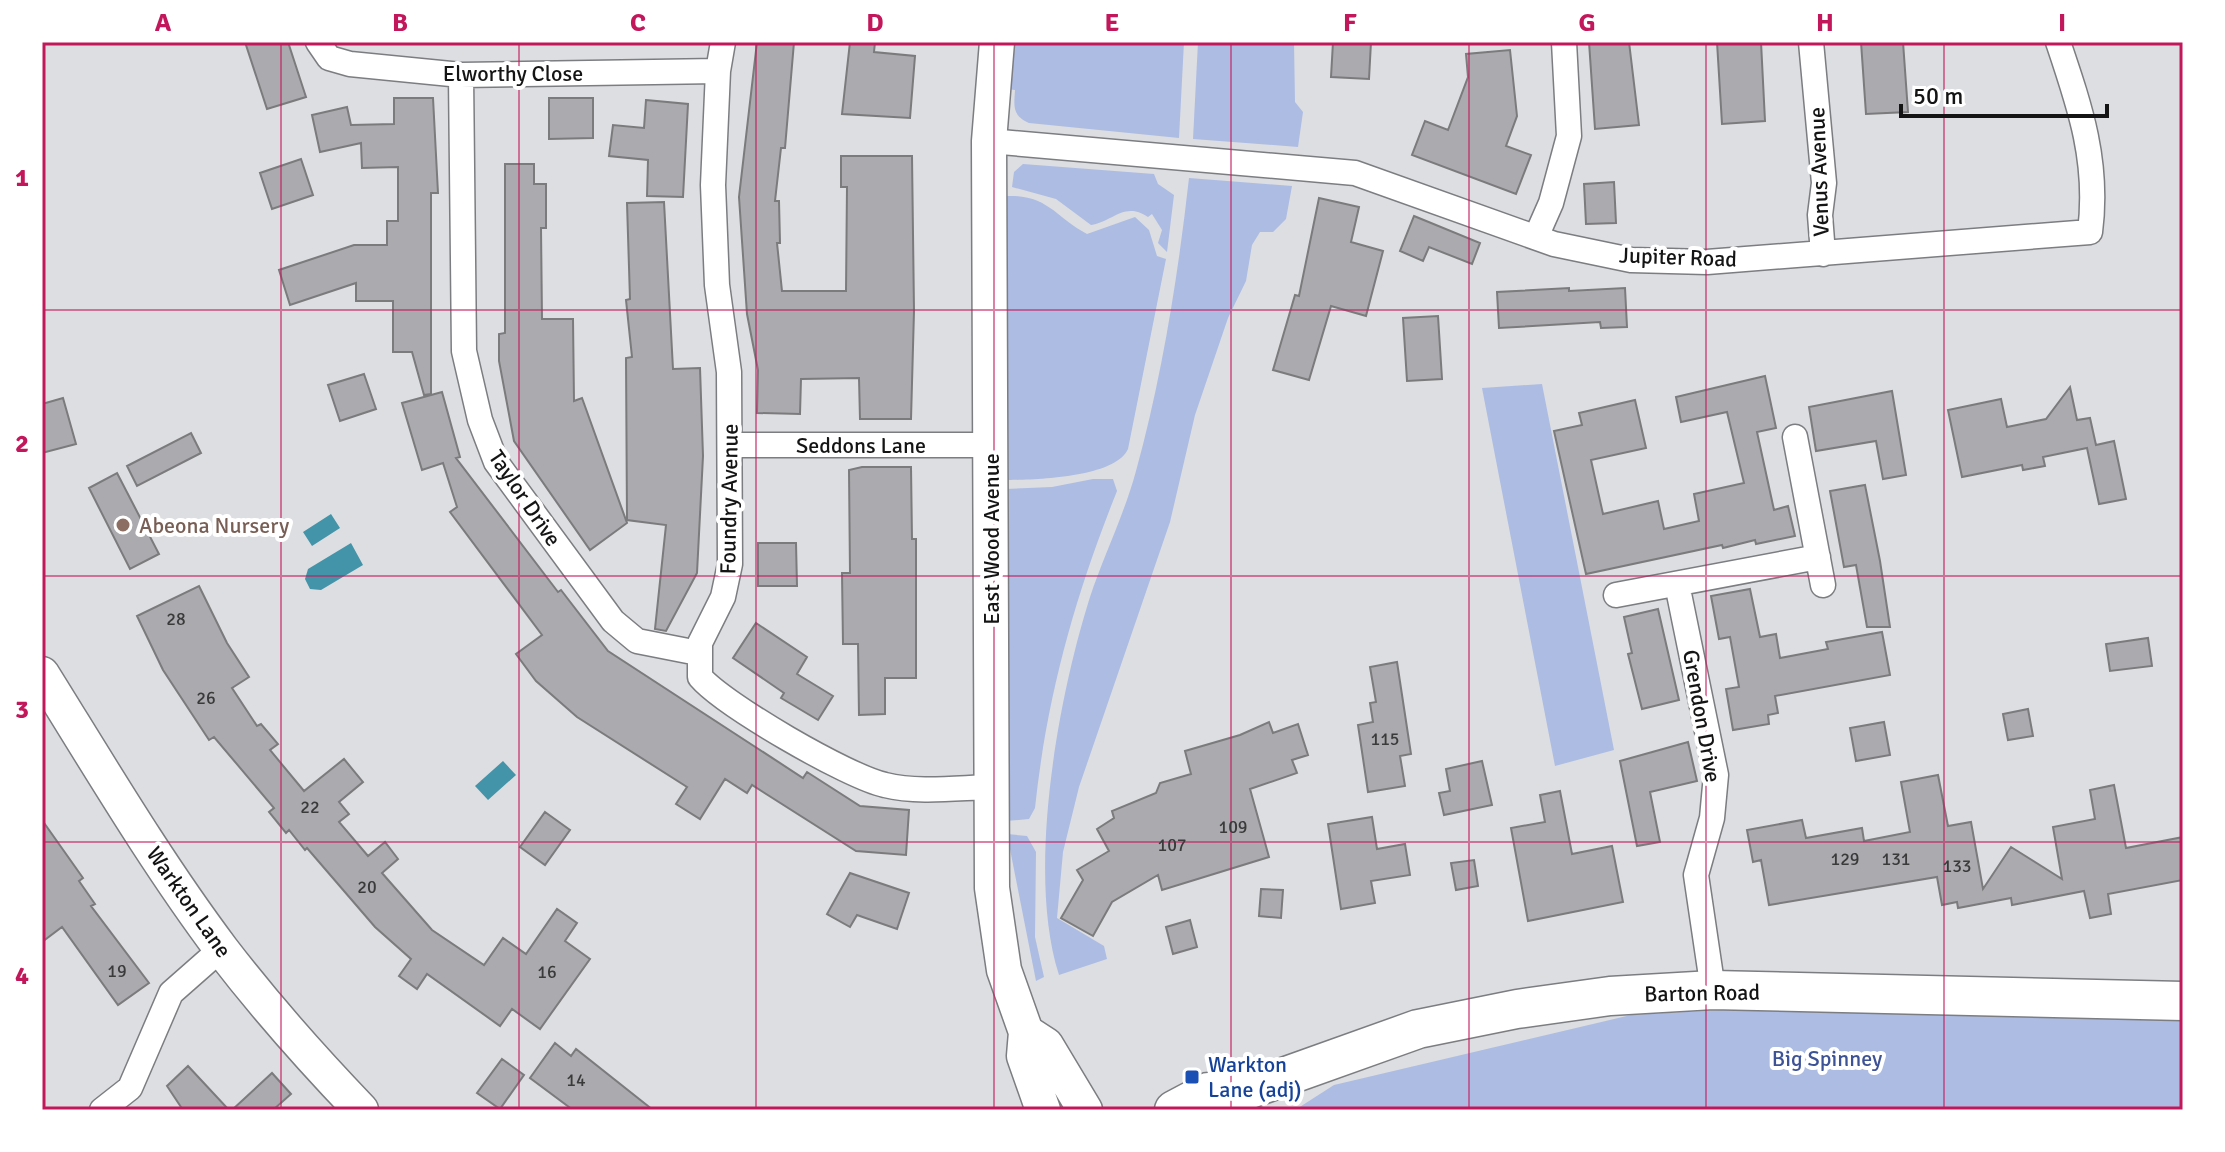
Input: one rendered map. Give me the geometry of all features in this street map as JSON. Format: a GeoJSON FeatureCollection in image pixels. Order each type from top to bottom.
{"type":"FeatureCollection","features":[{"type":"Feature","properties":{"kind":"main road","name":"Barton Road"},"geometry":{"type":"LineString","coordinates":[[1174,1110],[1208,1092],[1232,1102],[1418,1029],[1517,1009],[1610,996],[1713,990],[2183,1001]]}},
{"type":"Feature","properties":{"kind":"street","name":"Elworthy Close"},"geometry":{"type":"LineString","coordinates":[[318,42],[329,58],[350,64],[461,75],[718,71]]}},
{"type":"Feature","properties":{"kind":"street","name":"Foundry Avenue"},"geometry":{"type":"LineString","coordinates":[[698,653],[728,580],[732,445],[729,372],[717,285],[713,185],[718,71],[723,42]]}},
{"type":"Feature","properties":{"kind":"street","name":"East Wood Avenue"},"geometry":{"type":"LineString","coordinates":[[997,42],[989,141],[990,787],[996,928],[1004,970],[1026,1032],[1024,1056],[1043,1110]]}},
{"type":"Feature","properties":{"kind":"street"},"geometry":{"type":"LineString","coordinates":[[1536,237],[1551,203],[1569,136],[1564,42]]}},
{"type":"Feature","properties":{"kind":"street","name":"Venus Avenue"},"geometry":{"type":"LineString","coordinates":[[1811,42],[1824,183],[1820,215],[1823,254]]}},
{"type":"Feature","properties":{"kind":"street","name":"Jupiter Road"},"geometry":{"type":"LineString","coordinates":[[989,141],[1355,173],[1536,237],[1631,260],[1707,262],[2090,232],[2095,194],[2087,131],[2058,42]]}},
{"type":"Feature","properties":{"kind":"street","name":"Taylor Drive"},"geometry":{"type":"LineString","coordinates":[[461,75],[462,327],[468,372],[485,438],[510,482],[628,637],[649,646],[698,653]]}},
{"type":"Feature","properties":{"kind":"street"},"geometry":{"type":"LineString","coordinates":[[1795,437],[1823,585]]}},
{"type":"Feature","properties":{"kind":"street","name":"Seddons Lane"},"geometry":{"type":"LineString","coordinates":[[732,445],[991,445]]}},
{"type":"Feature","properties":{"kind":"street"},"geometry":{"type":"LineString","coordinates":[[1616,595],[1818,557]]}},
{"type":"Feature","properties":{"kind":"street","name":"Grendon Drive"},"geometry":{"type":"LineString","coordinates":[[1677,584],[1716,775],[1712,818],[1696,875],[1713,990]]}},
{"type":"Feature","properties":{"kind":"street"},"geometry":{"type":"LineString","coordinates":[[698,653],[700,677],[707,685],[854,776],[887,786],[990,787]]}},
{"type":"Feature","properties":{"kind":"street","name":"Warkton Lane"},"geometry":{"type":"LineString","coordinates":[[42,674],[166,871],[221,949],[293,1039],[361,1110]]}},
{"type":"Feature","properties":{"kind":"street"},"geometry":{"type":"LineString","coordinates":[[102,1110],[130,1088],[171,993],[221,949]]}},
{"type":"Feature","properties":{"kind":"street","name":"East Wood Avenue"},"geometry":{"type":"LineString","coordinates":[[1026,1032],[1046,1045],[1085,1110]]}},
{"type":"Feature","properties":{"kind":"green space"},"geometry":{"type":"Polygon","coordinates":[[[1012,42],[1184,42],[1179,138],[1023,120],[1015,110],[1015,90],[1007,89],[1012,42]]]}},
{"type":"Feature","properties":{"kind":"green space"},"geometry":{"type":"Polygon","coordinates":[[[1198,42],[1294,42],[1295,102],[1303,112],[1298,147],[1193,139],[1198,42]]]}},
{"type":"Feature","properties":{"kind":"green space"},"geometry":{"type":"Polygon","coordinates":[[[1023,164],[1154,174],[1158,184],[1174,195],[1167,252],[1158,243],[1162,230],[1152,214],[1148,217],[1132,211],[1125,212],[1091,225],[1056,199],[1012,187],[1014,172],[1023,164]]]}},
{"type":"Feature","properties":{"kind":"green space"},"geometry":{"type":"Polygon","coordinates":[[[1189,178],[1292,186],[1286,219],[1273,232],[1260,232],[1252,245],[1246,281],[1228,318],[1195,415],[1170,522],[1079,787],[1063,852],[1057,918],[1104,946],[1107,959],[1059,975],[1050,934],[1045,887],[1050,786],[1057,734],[1078,638],[1090,597],[1126,503],[1154,399],[1180,252],[1189,178]]]}},
{"type":"Feature","properties":{"kind":"green space"},"geometry":{"type":"Polygon","coordinates":[[[1005,196],[1020,196],[1042,203],[1087,234],[1135,217],[1149,230],[1157,256],[1166,259],[1128,449],[1120,459],[1091,472],[1004,480],[1005,196]]]}},
{"type":"Feature","properties":{"kind":"green space"},"geometry":{"type":"Polygon","coordinates":[[[1542,384],[1614,750],[1555,766],[1482,388],[1542,384]]]}},
{"type":"Feature","properties":{"kind":"green space"},"geometry":{"type":"Polygon","coordinates":[[[1093,479],[1113,479],[1117,491],[1088,569],[1065,646],[1047,726],[1035,808],[1029,819],[1006,821],[1005,489],[1052,487],[1093,479]]]}},
{"type":"Feature","properties":{"kind":"green space"},"geometry":{"type":"Polygon","coordinates":[[[1007,834],[1027,836],[1036,852],[1035,937],[1044,977],[1036,981],[1007,834]]]}},
{"type":"Feature","properties":{"kind":"green space","name":"Big Spinney"},"geometry":{"type":"Polygon","coordinates":[[[1839,1004],[2183,1013],[2183,1110],[1295,1110],[1334,1085],[1631,1015],[1839,1004]]]}},
{"type":"Feature","properties":{"kind":"shaded area"},"geometry":{"type":"Polygon","coordinates":[[[331,514],[340,528],[312,546],[303,532],[331,514]]]}},
{"type":"Feature","properties":{"kind":"shaded area"},"geometry":{"type":"Polygon","coordinates":[[[351,543],[363,565],[321,590],[310,589],[305,579],[308,569],[351,543]]]}},
{"type":"Feature","properties":{"kind":"shaded area"},"geometry":{"type":"Polygon","coordinates":[[[503,761],[516,775],[488,800],[475,786],[503,761]]]}},
{"type":"Feature","properties":{"kind":"building"},"geometry":{"type":"Polygon","coordinates":[[[245,42],[288,42],[306,97],[267,109],[245,42]]]}},
{"type":"Feature","properties":{"kind":"building"},"geometry":{"type":"Polygon","coordinates":[[[757,42],[794,42],[785,148],[781,148],[775,201],[779,201],[780,243],[777,243],[782,291],[846,291],[847,187],[841,187],[841,156],[912,156],[914,311],[911,419],[860,419],[859,378],[801,379],[800,414],[757,413],[758,370],[747,314],[739,197],[757,42]]]}},
{"type":"Feature","properties":{"kind":"building"},"geometry":{"type":"Polygon","coordinates":[[[850,42],[875,42],[874,52],[915,56],[910,118],[842,114],[850,42]]]}},
{"type":"Feature","properties":{"kind":"building"},"geometry":{"type":"Polygon","coordinates":[[[1333,42],[1371,42],[1369,79],[1331,77],[1333,42]]]}},
{"type":"Feature","properties":{"kind":"building"},"geometry":{"type":"Polygon","coordinates":[[[1589,42],[1629,42],[1639,125],[1595,129],[1589,42]]]}},
{"type":"Feature","properties":{"kind":"building"},"geometry":{"type":"Polygon","coordinates":[[[1717,42],[1761,42],[1765,121],[1722,124],[1717,42]]]}},
{"type":"Feature","properties":{"kind":"building"},"geometry":{"type":"Polygon","coordinates":[[[1861,42],[1903,42],[1908,112],[1866,114],[1861,42]]]}},
{"type":"Feature","properties":{"kind":"building"},"geometry":{"type":"Polygon","coordinates":[[[1510,50],[1517,116],[1506,146],[1531,155],[1516,194],[1412,155],[1425,121],[1448,130],[1468,77],[1466,54],[1510,50]]]}},
{"type":"Feature","properties":{"kind":"building"},"geometry":{"type":"Polygon","coordinates":[[[394,98],[433,98],[438,193],[431,193],[431,394],[424,395],[412,352],[393,352],[393,301],[356,301],[356,283],[290,305],[279,270],[354,245],[387,245],[387,221],[398,221],[398,167],[362,168],[361,143],[320,152],[312,115],[347,107],[351,125],[394,124],[394,98]]]}},
{"type":"Feature","properties":{"kind":"building"},"geometry":{"type":"Polygon","coordinates":[[[549,98],[593,98],[593,138],[549,139],[549,98]]]}},
{"type":"Feature","properties":{"kind":"building"},"geometry":{"type":"Polygon","coordinates":[[[646,100],[688,104],[683,197],[647,196],[648,160],[609,156],[613,125],[644,128],[646,100]]]}},
{"type":"Feature","properties":{"kind":"building"},"geometry":{"type":"Polygon","coordinates":[[[301,159],[313,195],[272,209],[260,173],[301,159]]]}},
{"type":"Feature","properties":{"kind":"building"},"geometry":{"type":"Polygon","coordinates":[[[505,164],[534,164],[534,184],[546,184],[546,228],[541,228],[542,319],[573,319],[574,401],[582,398],[627,523],[590,550],[514,441],[499,361],[499,334],[505,333],[505,164]]]}},
{"type":"Feature","properties":{"kind":"building"},"geometry":{"type":"Polygon","coordinates":[[[1614,182],[1616,223],[1586,224],[1584,184],[1614,182]]]}},
{"type":"Feature","properties":{"kind":"building"},"geometry":{"type":"Polygon","coordinates":[[[1319,198],[1359,207],[1351,242],[1383,251],[1366,316],[1331,306],[1309,380],[1273,370],[1295,295],[1299,296],[1319,198]]]}},
{"type":"Feature","properties":{"kind":"building"},"geometry":{"type":"Polygon","coordinates":[[[664,202],[673,369],[700,368],[703,456],[697,573],[666,631],[655,629],[666,525],[627,520],[626,358],[632,357],[626,300],[630,299],[627,203],[664,202]]]}},
{"type":"Feature","properties":{"kind":"building"},"geometry":{"type":"Polygon","coordinates":[[[1414,216],[1480,243],[1472,264],[1429,247],[1423,261],[1400,251],[1414,216]]]}},
{"type":"Feature","properties":{"kind":"building"},"geometry":{"type":"Polygon","coordinates":[[[1569,288],[1569,291],[1625,288],[1627,327],[1601,328],[1600,322],[1499,328],[1497,292],[1569,288]]]}},
{"type":"Feature","properties":{"kind":"building"},"geometry":{"type":"Polygon","coordinates":[[[1438,316],[1442,379],[1407,381],[1403,318],[1438,316]]]}},
{"type":"Feature","properties":{"kind":"building"},"geometry":{"type":"Polygon","coordinates":[[[364,374],[376,409],[340,421],[328,385],[364,374]]]}},
{"type":"Feature","properties":{"kind":"building"},"geometry":{"type":"Polygon","coordinates":[[[1765,376],[1776,428],[1757,432],[1774,510],[1788,506],[1795,536],[1756,544],[1755,540],[1723,548],[1722,545],[1586,574],[1554,431],[1582,425],[1579,413],[1635,400],[1646,448],[1591,460],[1603,514],[1658,501],[1664,529],[1699,521],[1694,494],[1744,483],[1727,412],[1681,422],[1676,397],[1765,376]]]}},
{"type":"Feature","properties":{"kind":"building"},"geometry":{"type":"Polygon","coordinates":[[[2070,387],[2077,420],[2090,418],[2096,445],[2114,441],[2126,499],[2099,504],[2087,448],[2043,457],[2045,466],[2023,470],[2022,465],[1962,477],[1948,410],[2001,399],[2007,427],[2046,419],[2070,387]]]}},
{"type":"Feature","properties":{"kind":"building"},"geometry":{"type":"Polygon","coordinates":[[[1892,391],[1906,475],[1883,479],[1876,441],[1816,451],[1809,407],[1892,391]]]}},
{"type":"Feature","properties":{"kind":"building"},"geometry":{"type":"Polygon","coordinates":[[[442,392],[460,457],[456,458],[558,592],[561,590],[608,651],[803,778],[807,772],[860,806],[909,810],[906,855],[856,851],[752,785],[747,793],[725,779],[700,819],[676,804],[687,787],[577,717],[536,681],[516,654],[542,635],[450,512],[457,507],[443,463],[422,470],[402,403],[442,392]]]}},
{"type":"Feature","properties":{"kind":"building"},"geometry":{"type":"Polygon","coordinates":[[[63,398],[76,444],[42,453],[42,404],[63,398]]]}},
{"type":"Feature","properties":{"kind":"building"},"geometry":{"type":"Polygon","coordinates":[[[191,433],[201,453],[137,486],[127,466],[191,433]]]}},
{"type":"Feature","properties":{"kind":"building"},"geometry":{"type":"Polygon","coordinates":[[[911,467],[912,539],[916,539],[916,678],[885,678],[885,714],[859,715],[858,644],[843,644],[842,573],[850,573],[849,470],[911,467]]]}},
{"type":"Feature","properties":{"kind":"building"},"geometry":{"type":"Polygon","coordinates":[[[117,473],[159,554],[130,569],[89,488],[117,473]]]}},
{"type":"Feature","properties":{"kind":"building"},"geometry":{"type":"Polygon","coordinates":[[[1865,485],[1890,627],[1867,627],[1856,565],[1844,567],[1830,491],[1865,485]]]}},
{"type":"Feature","properties":{"kind":"building"},"geometry":{"type":"Polygon","coordinates":[[[758,543],[796,543],[797,586],[758,586],[758,543]]]}},
{"type":"Feature","properties":{"kind":"building"},"geometry":{"type":"Polygon","coordinates":[[[199,586],[227,643],[249,677],[232,688],[257,726],[261,724],[278,744],[270,750],[304,791],[344,759],[363,782],[339,802],[349,814],[339,822],[368,856],[385,842],[398,859],[382,873],[432,930],[484,965],[503,938],[526,954],[557,909],[577,923],[565,941],[590,959],[540,1029],[512,1009],[500,1026],[427,974],[417,989],[399,976],[411,959],[375,927],[307,848],[305,850],[289,830],[286,833],[269,812],[274,808],[214,737],[209,740],[163,670],[137,616],[199,586]]]}},
{"type":"Feature","properties":{"kind":"building"},"geometry":{"type":"Polygon","coordinates":[[[1750,589],[1760,637],[1776,634],[1780,658],[1828,649],[1826,642],[1882,632],[1890,675],[1775,696],[1778,713],[1768,715],[1769,724],[1733,730],[1726,689],[1739,687],[1730,637],[1719,639],[1711,596],[1750,589]]]}},
{"type":"Feature","properties":{"kind":"building"},"geometry":{"type":"Polygon","coordinates":[[[1658,609],[1679,700],[1642,709],[1628,654],[1632,653],[1624,617],[1658,609]]]}},
{"type":"Feature","properties":{"kind":"building"},"geometry":{"type":"Polygon","coordinates":[[[756,623],[807,657],[797,674],[833,696],[818,720],[781,698],[784,693],[733,658],[756,623]]]}},
{"type":"Feature","properties":{"kind":"building"},"geometry":{"type":"Polygon","coordinates":[[[2148,638],[2152,666],[2110,671],[2106,644],[2148,638]]]}},
{"type":"Feature","properties":{"kind":"building"},"geometry":{"type":"Polygon","coordinates":[[[1397,662],[1411,754],[1400,756],[1405,786],[1368,792],[1358,725],[1373,722],[1370,703],[1376,702],[1370,667],[1397,662]]]}},
{"type":"Feature","properties":{"kind":"building"},"geometry":{"type":"Polygon","coordinates":[[[2028,709],[2033,736],[2008,740],[2003,714],[2028,709]]]}},
{"type":"Feature","properties":{"kind":"building"},"geometry":{"type":"Polygon","coordinates":[[[1269,722],[1273,733],[1298,724],[1308,755],[1292,760],[1297,773],[1250,789],[1269,857],[1162,890],[1158,875],[1112,902],[1093,936],[1061,918],[1083,880],[1077,870],[1109,851],[1097,829],[1114,818],[1112,811],[1156,793],[1160,783],[1191,774],[1185,751],[1240,735],[1269,722]]]}},
{"type":"Feature","properties":{"kind":"building"},"geometry":{"type":"Polygon","coordinates":[[[1884,722],[1890,755],[1856,761],[1850,728],[1884,722]]]}},
{"type":"Feature","properties":{"kind":"building"},"geometry":{"type":"Polygon","coordinates":[[[1688,742],[1697,781],[1650,792],[1660,842],[1637,846],[1620,761],[1688,742]]]}},
{"type":"Feature","properties":{"kind":"building"},"geometry":{"type":"Polygon","coordinates":[[[1482,761],[1492,805],[1444,815],[1439,793],[1450,791],[1446,769],[1482,761]]]}},
{"type":"Feature","properties":{"kind":"building"},"geometry":{"type":"Polygon","coordinates":[[[1938,775],[1948,826],[1971,822],[1983,889],[2011,847],[2062,879],[2053,827],[2095,819],[2090,790],[2114,785],[2126,848],[2183,837],[2183,880],[2108,894],[2111,914],[2090,918],[2084,891],[2012,905],[2011,898],[1958,908],[1957,902],[1942,905],[1937,877],[1769,905],[1761,860],[1753,862],[1747,830],[1802,820],[1806,838],[1862,828],[1864,841],[1910,832],[1901,782],[1938,775]]]}},
{"type":"Feature","properties":{"kind":"building"},"geometry":{"type":"Polygon","coordinates":[[[1560,791],[1572,854],[1612,846],[1623,902],[1528,921],[1511,828],[1545,822],[1540,795],[1560,791]]]}},
{"type":"Feature","properties":{"kind":"building"},"geometry":{"type":"Polygon","coordinates":[[[545,812],[570,830],[545,865],[520,847],[545,812]]]}},
{"type":"Feature","properties":{"kind":"building"},"geometry":{"type":"Polygon","coordinates":[[[1372,817],[1377,849],[1405,844],[1410,875],[1371,881],[1375,903],[1341,909],[1328,824],[1372,817]]]}},
{"type":"Feature","properties":{"kind":"building"},"geometry":{"type":"Polygon","coordinates":[[[42,820],[83,878],[79,881],[95,904],[91,906],[149,983],[118,1005],[62,927],[42,942],[42,820]]]}},
{"type":"Feature","properties":{"kind":"building"},"geometry":{"type":"Polygon","coordinates":[[[1474,860],[1478,886],[1456,890],[1451,863],[1474,860]]]}},
{"type":"Feature","properties":{"kind":"building"},"geometry":{"type":"Polygon","coordinates":[[[850,873],[909,893],[897,929],[857,915],[850,927],[827,914],[850,873]]]}},
{"type":"Feature","properties":{"kind":"building"},"geometry":{"type":"Polygon","coordinates":[[[1261,889],[1283,890],[1281,918],[1259,916],[1261,889]]]}},
{"type":"Feature","properties":{"kind":"building"},"geometry":{"type":"Polygon","coordinates":[[[1190,920],[1197,947],[1173,954],[1166,927],[1190,920]]]}},
{"type":"Feature","properties":{"kind":"building"},"geometry":{"type":"Polygon","coordinates":[[[555,1043],[571,1056],[576,1049],[653,1110],[573,1110],[530,1078],[555,1043]]]}},
{"type":"Feature","properties":{"kind":"building"},"geometry":{"type":"Polygon","coordinates":[[[502,1059],[524,1075],[500,1109],[477,1093],[502,1059]]]}},
{"type":"Feature","properties":{"kind":"building"},"geometry":{"type":"Polygon","coordinates":[[[188,1066],[229,1110],[183,1110],[167,1086],[188,1066]]]}},
{"type":"Feature","properties":{"kind":"building"},"geometry":{"type":"Polygon","coordinates":[[[272,1073],[291,1094],[273,1110],[232,1110],[272,1073]]]}},
{"type":"Feature","properties":{"kind":"place","name":"Abeona Nursery"},"geometry":{"type":"Point","coordinates":[123,525]}},
{"type":"Feature","properties":{"kind":"place","name":"Warkton Lane (adj)"},"geometry":{"type":"Point","coordinates":[1192,1077]}}]}
